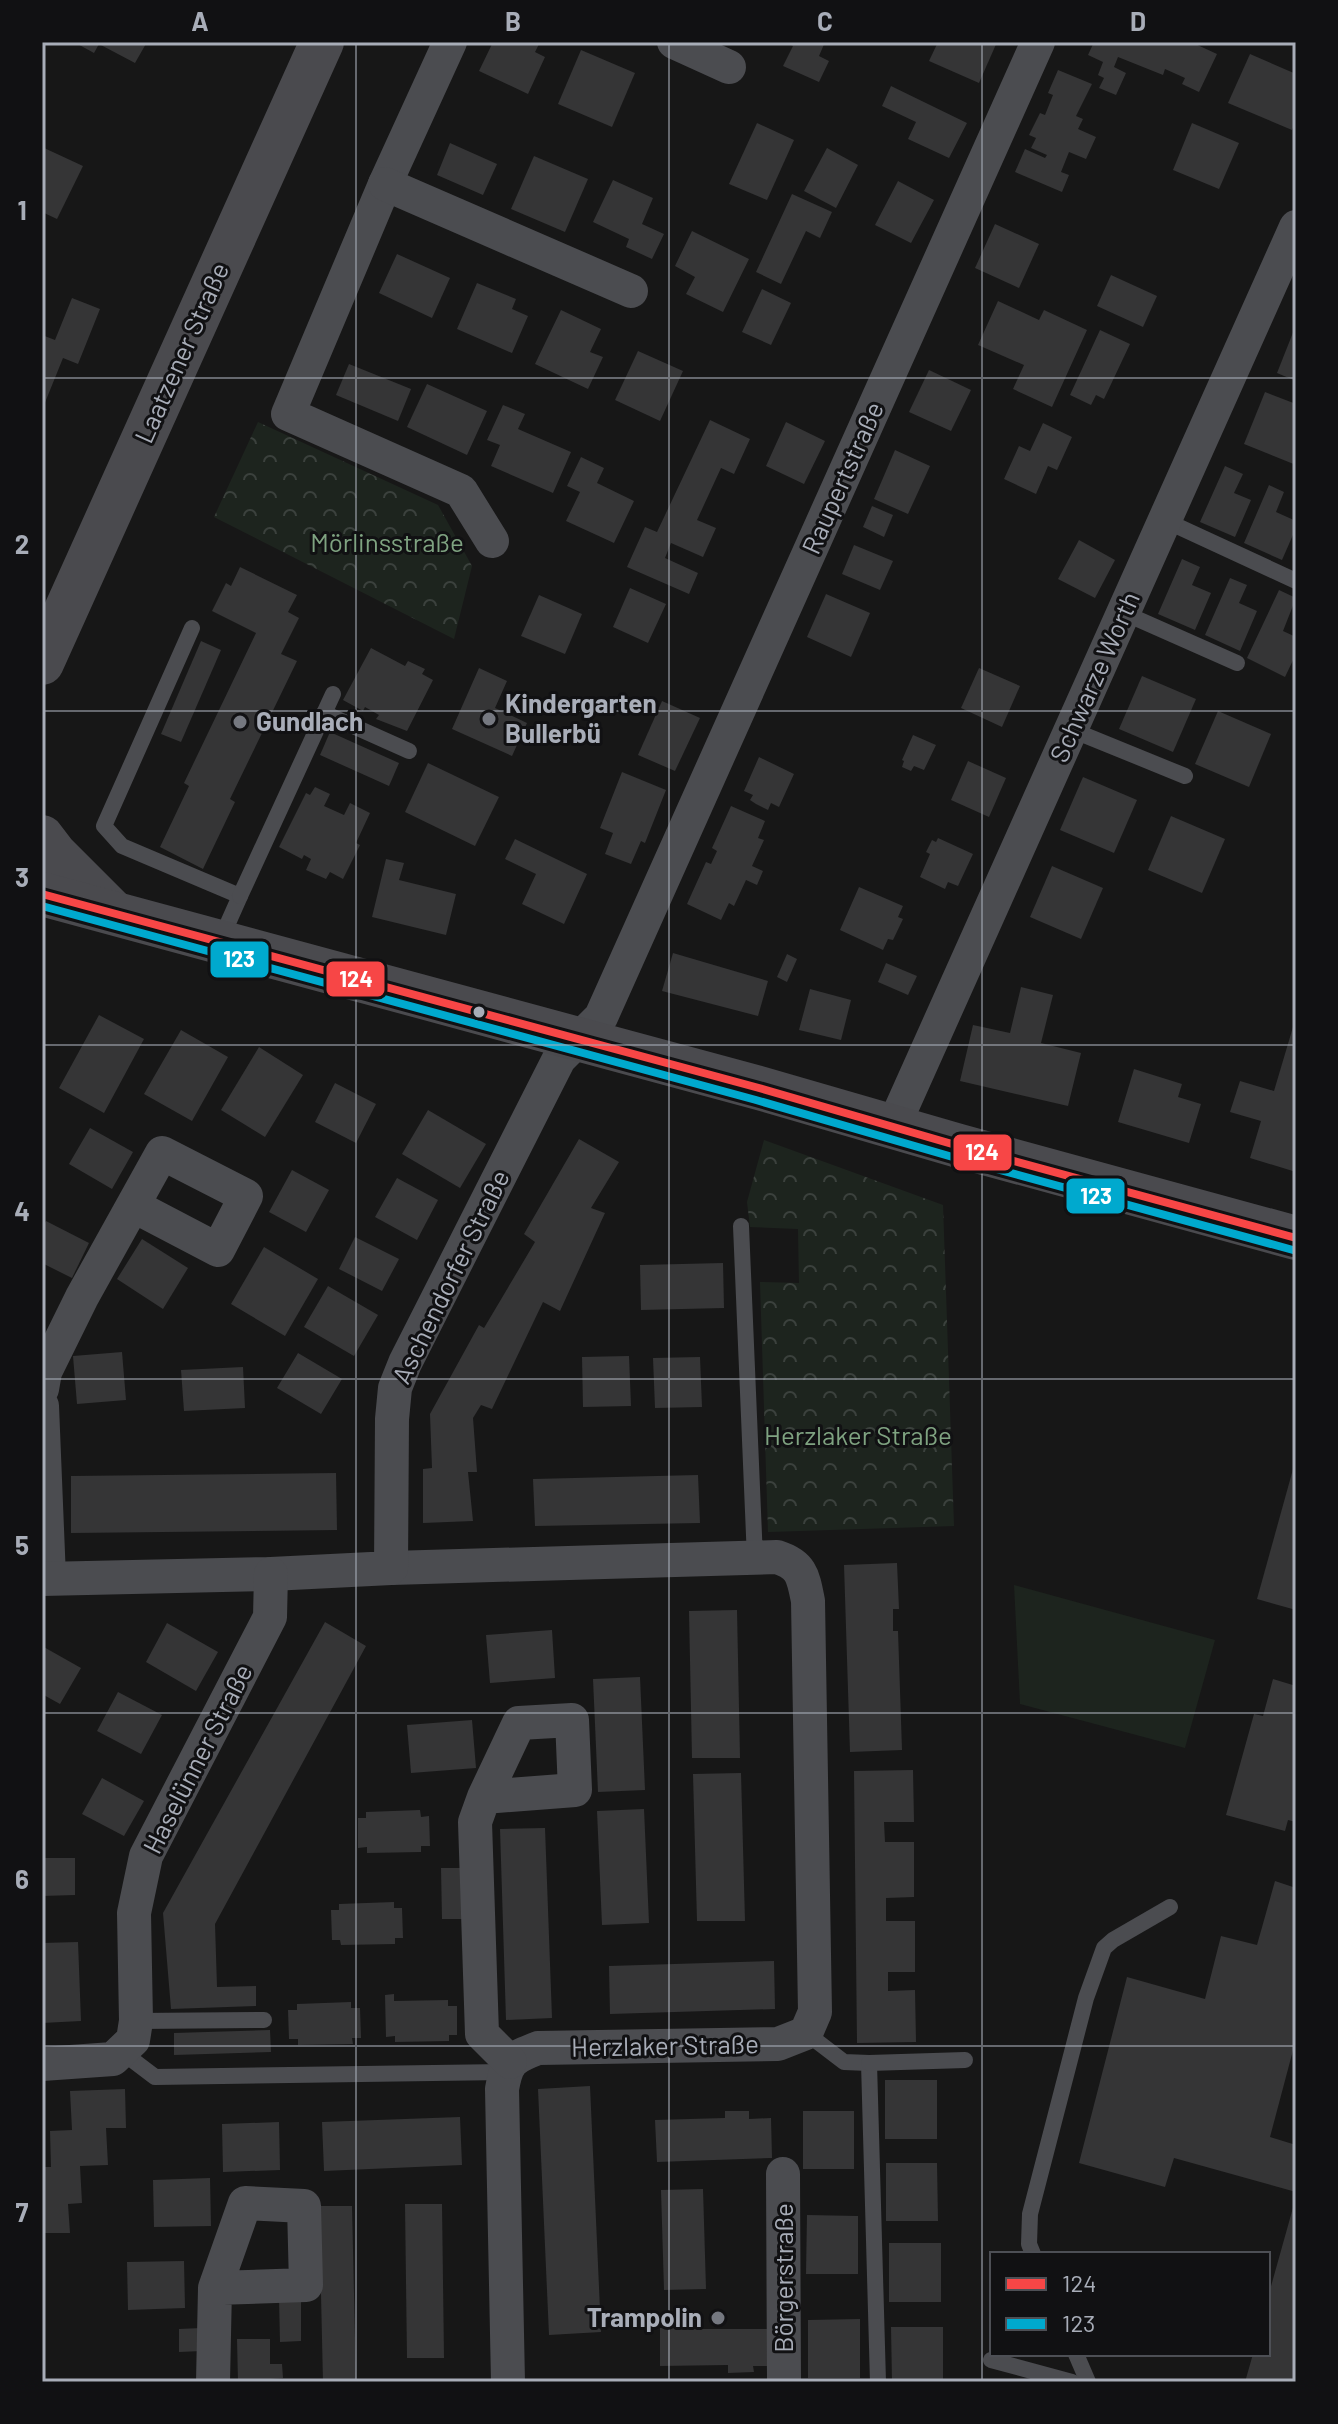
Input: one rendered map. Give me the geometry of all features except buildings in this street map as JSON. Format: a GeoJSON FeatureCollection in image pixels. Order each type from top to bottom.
{"type":"FeatureCollection","features":[{"type":"Feature","properties":{"kind":"main road","name":"Laatzener Straße"},"geometry":{"type":"LineString","coordinates":[[42,663],[322,42]]}},
{"type":"Feature","properties":{"kind":"main road"},"geometry":{"type":"LineString","coordinates":[[42,837],[114,914]]}},
{"type":"Feature","properties":{"kind":"main road"},"geometry":{"type":"LineString","coordinates":[[42,894],[1296,1238]]}},
{"type":"Feature","properties":{"kind":"street"},"geometry":{"type":"LineString","coordinates":[[450,42],[385,184],[288,414],[461,491],[492,541]]}},
{"type":"Feature","properties":{"kind":"street"},"geometry":{"type":"LineString","coordinates":[[674,42],[729,67]]}},
{"type":"Feature","properties":{"kind":"street","name":"Raupertstraße"},"geometry":{"type":"LineString","coordinates":[[579,1040],[601,1017],[1038,42]]}},
{"type":"Feature","properties":{"kind":"street"},"geometry":{"type":"LineString","coordinates":[[385,184],[631,291]]}},
{"type":"Feature","properties":{"kind":"street","name":"Schwarze Worth"},"geometry":{"type":"LineString","coordinates":[[893,1127],[1296,227]]}},
{"type":"Feature","properties":{"kind":"street","name":"Aschendorfer Straße"},"geometry":{"type":"LineString","coordinates":[[391,1568],[395,1388],[559,1059],[579,1040]]}},
{"type":"Feature","properties":{"kind":"street"},"geometry":{"type":"LineString","coordinates":[[42,1389],[45,1372],[82,1297],[134,1206]]}},
{"type":"Feature","properties":{"kind":"street"},"geometry":{"type":"LineString","coordinates":[[42,1406],[45,1578],[271,1574],[777,1557],[792,1562],[803,1576],[808,1601],[815,2012],[806,2033]]}},
{"type":"Feature","properties":{"kind":"street","name":"Haselünner Straße"},"geometry":{"type":"LineString","coordinates":[[122,2052],[133,2040],[136,2021],[134,1913],[146,1856],[270,1617],[271,1574]]}},
{"type":"Feature","properties":{"kind":"street"},"geometry":{"type":"LineString","coordinates":[[484,1797],[475,1822],[482,2034],[507,2067],[502,2089],[508,2382]]}},
{"type":"Feature","properties":{"kind":"street","name":"Herzlaker Straße"},"geometry":{"type":"LineString","coordinates":[[507,2067],[519,2055],[538,2048],[778,2044],[806,2033]]}},
{"type":"Feature","properties":{"kind":"street"},"geometry":{"type":"LineString","coordinates":[[42,2064],[113,2059],[122,2052]]}},
{"type":"Feature","properties":{"kind":"street","name":"Börgerstraße"},"geometry":{"type":"LineString","coordinates":[[783,2174],[784,2382]]}},
{"type":"Feature","properties":{"kind":"street"},"geometry":{"type":"LineString","coordinates":[[213,2382],[215,2288]]}},
{"type":"Feature","properties":{"kind":"lane"},"geometry":{"type":"LineString","coordinates":[[1164,520],[1296,581]]}},
{"type":"Feature","properties":{"kind":"lane"},"geometry":{"type":"LineString","coordinates":[[1124,613],[1237,663]]}},
{"type":"Feature","properties":{"kind":"lane"},"geometry":{"type":"LineString","coordinates":[[192,628],[104,826],[122,846],[240,896]]}},
{"type":"Feature","properties":{"kind":"lane"},"geometry":{"type":"LineString","coordinates":[[219,942],[333,694]]}},
{"type":"Feature","properties":{"kind":"lane"},"geometry":{"type":"LineString","coordinates":[[324,713],[409,751]]}},
{"type":"Feature","properties":{"kind":"lane"},"geometry":{"type":"LineString","coordinates":[[1072,730],[1185,776]]}},
{"type":"Feature","properties":{"kind":"lane"},"geometry":{"type":"LineString","coordinates":[[741,1226],[755,1559]]}},
{"type":"Feature","properties":{"kind":"lane"},"geometry":{"type":"LineString","coordinates":[[1032,2252],[1029,2244],[1030,2214],[1086,1998],[1104,1948],[1170,1907]]}},
{"type":"Feature","properties":{"kind":"lane"},"geometry":{"type":"LineString","coordinates":[[136,2021],[264,2020]]}},
{"type":"Feature","properties":{"kind":"lane"},"geometry":{"type":"LineString","coordinates":[[806,2033],[844,2062],[965,2060]]}},
{"type":"Feature","properties":{"kind":"lane"},"geometry":{"type":"LineString","coordinates":[[122,2052],[155,2077],[507,2067]]}},
{"type":"Feature","properties":{"kind":"lane"},"geometry":{"type":"LineString","coordinates":[[869,2063],[878,2382]]}},
{"type":"Feature","properties":{"kind":"lane"},"geometry":{"type":"LineString","coordinates":[[1077,2356],[1088,2382]]}},
{"type":"Feature","properties":{"kind":"lane"},"geometry":{"type":"LineString","coordinates":[[991,2360],[1072,2382]]}},
{"type":"Feature","properties":{"kind":"green space","name":"Mörlinsstraße"},"geometry":{"type":"Polygon","coordinates":[[[258,422],[438,505],[472,566],[454,639],[214,517],[258,422]]]}},
{"type":"Feature","properties":{"kind":"green space","name":"Herzlaker Straße"},"geometry":{"type":"Polygon","coordinates":[[[764,1140],[943,1205],[954,1526],[768,1532],[760,1282],[799,1283],[798,1229],[750,1227],[747,1202],[764,1140]]]}},
{"type":"Feature","properties":{"kind":"green space"},"geometry":{"type":"Polygon","coordinates":[[[1014,1585],[1215,1640],[1185,1748],[1020,1704],[1014,1585]]]}},
{"type":"Feature","properties":{"kind":"transit line","name":"124"},"geometry":{"type":"LineString","coordinates":[[42,894],[759,1088],[1296,1238]]}},
{"type":"Feature","properties":{"kind":"transit line","name":"123"},"geometry":{"type":"LineString","coordinates":[[42,906],[1293,1250]]}},
{"type":"Feature","properties":{"kind":"place","name":"Kindergarten Bullerbü"},"geometry":{"type":"Point","coordinates":[489,719]}},
{"type":"Feature","properties":{"kind":"place","name":"Gundlach"},"geometry":{"type":"Point","coordinates":[240,722]}},
{"type":"Feature","properties":{"kind":"place","name":"Trampolin"},"geometry":{"type":"Point","coordinates":[718,2318]}}]}
